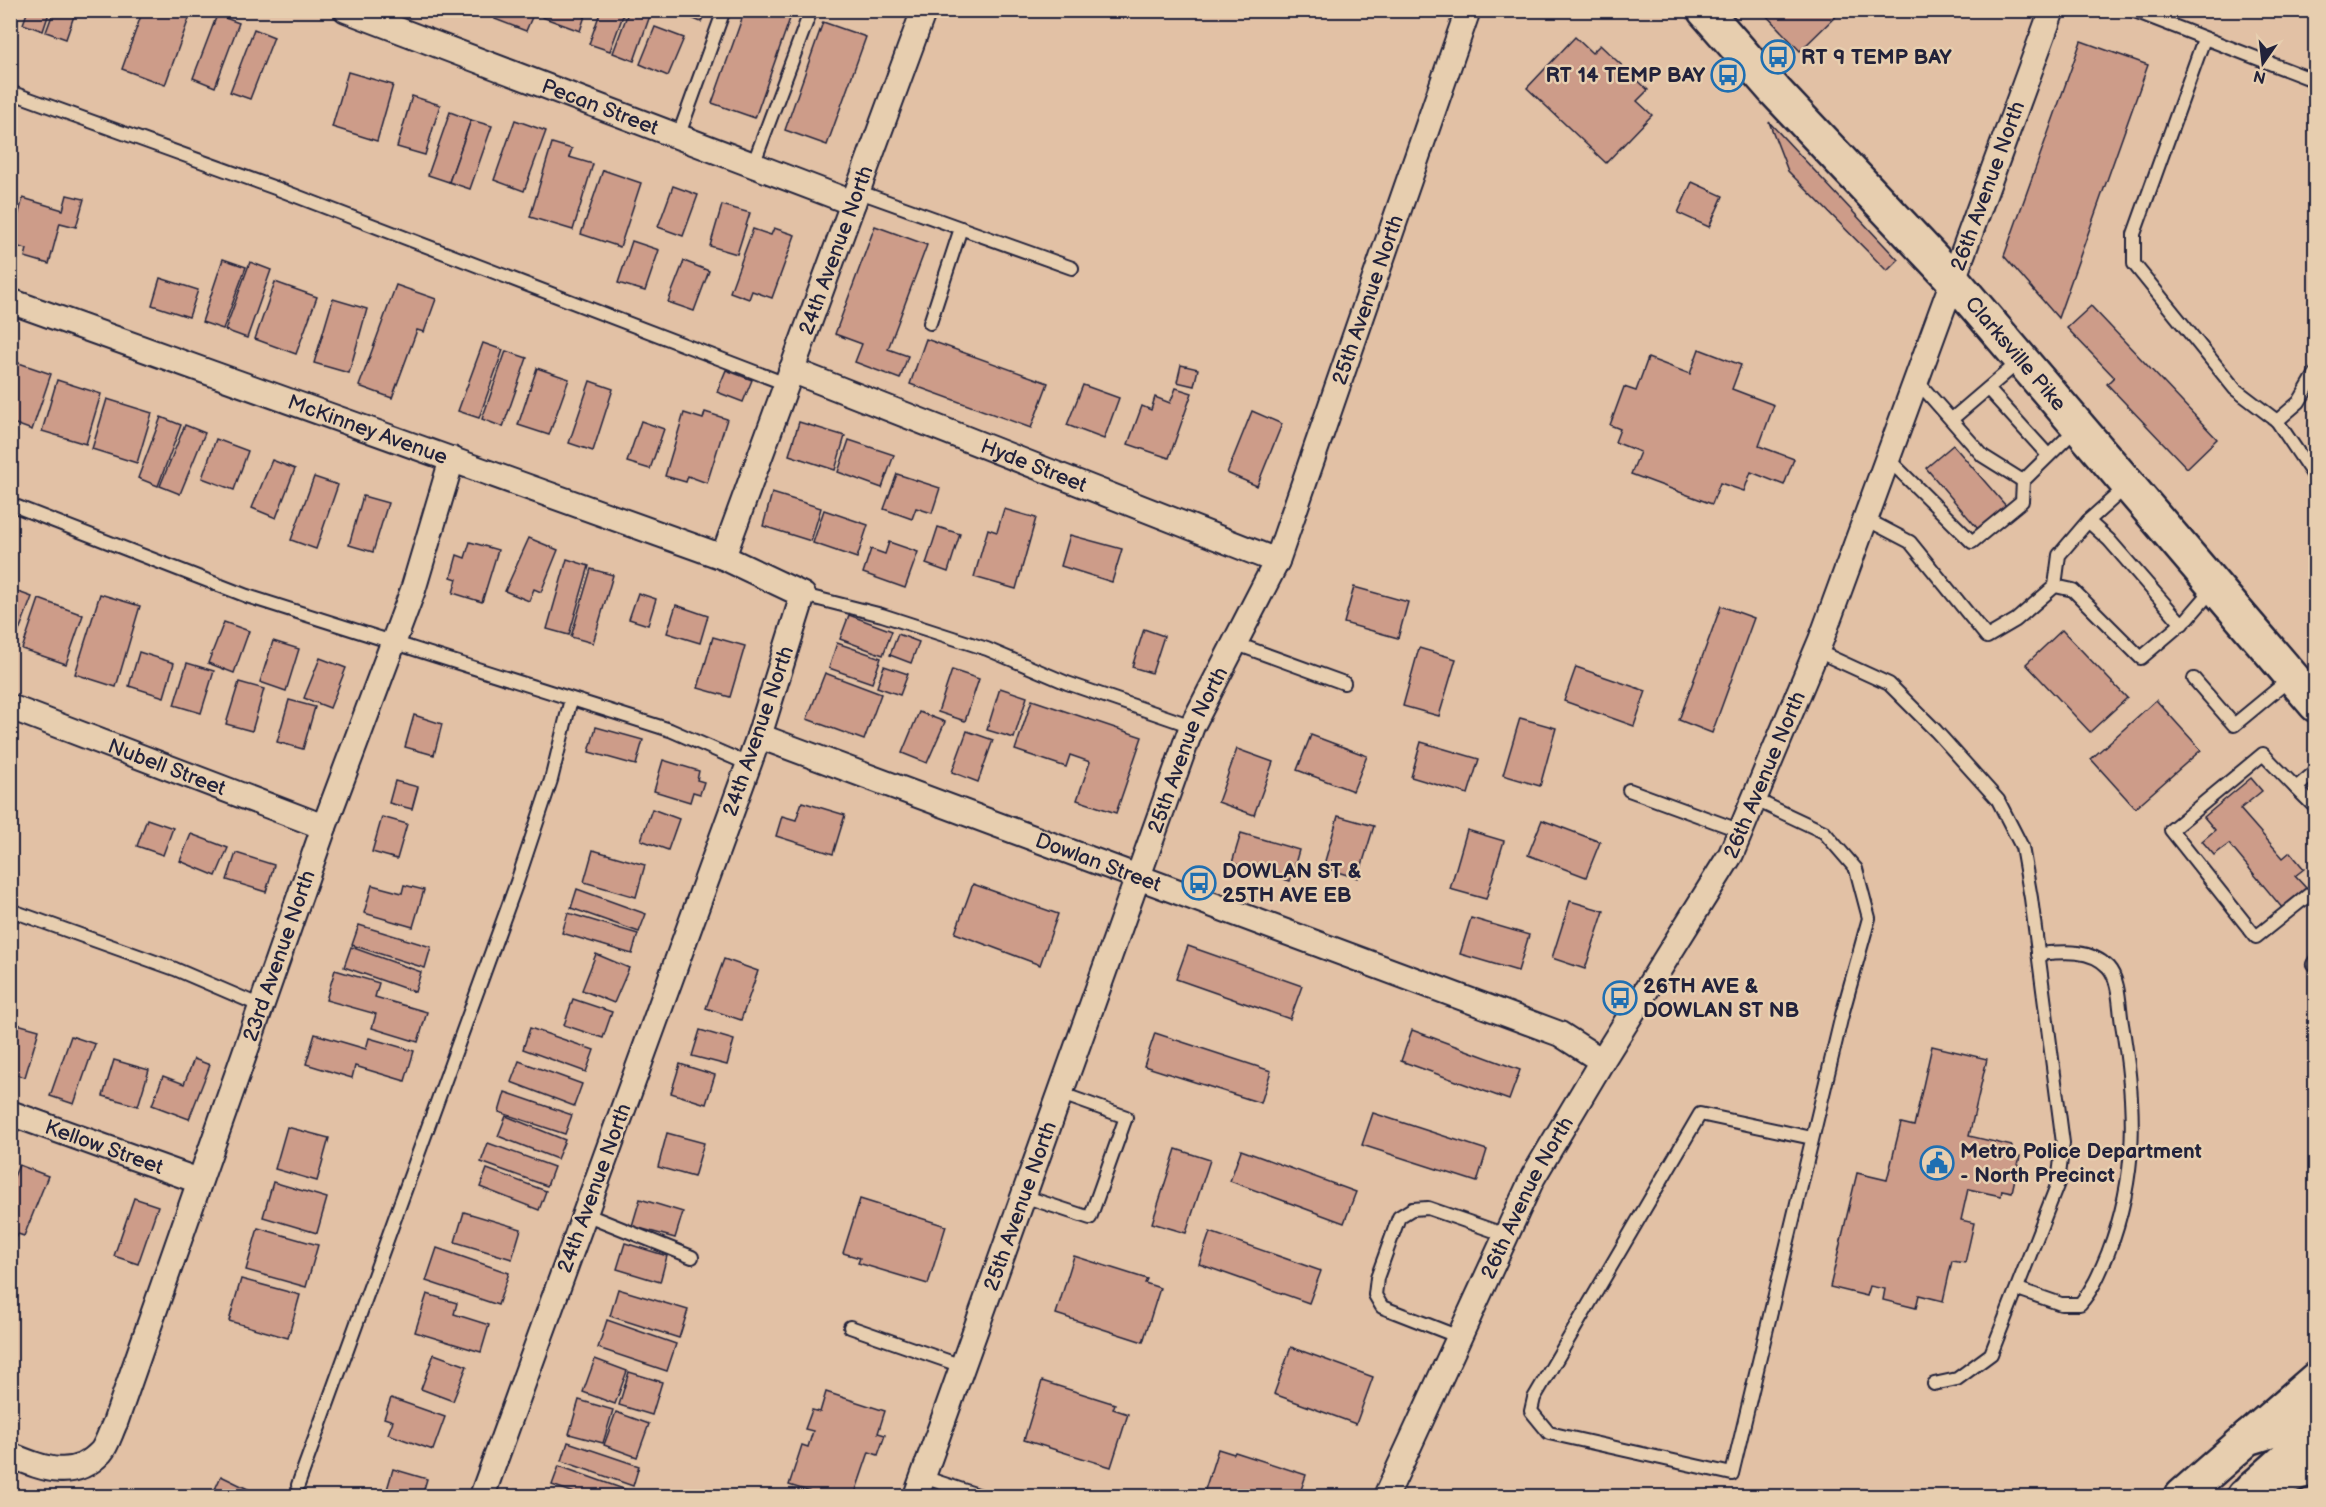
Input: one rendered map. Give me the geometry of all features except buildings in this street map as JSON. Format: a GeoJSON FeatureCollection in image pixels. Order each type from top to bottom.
{"type":"FeatureCollection","features":[{"type":"Feature","properties":{"kind":"main road","name":"Clarksville Pike"},"geometry":{"type":"LineString","coordinates":[[1704,11],[1775,91],[1954,282],[2316,705]]}},
{"type":"Feature","properties":{"kind":"main road"},"geometry":{"type":"LineString","coordinates":[[2182,1497],[2316,1379]]}},
{"type":"Feature","properties":{"kind":"main road"},"geometry":{"type":"LineString","coordinates":[[2248,1438],[2316,1417]]}},
{"type":"Feature","properties":{"kind":"main road"},"geometry":{"type":"LineString","coordinates":[[2245,1496],[2316,1432]]}},
{"type":"Feature","properties":{"kind":"main road"},"geometry":{"type":"LineString","coordinates":[[2245,1496],[2299,1472],[2316,1468]]}},
{"type":"Feature","properties":{"kind":"street","name":"Pecan Street"},"geometry":{"type":"LineString","coordinates":[[346,10],[753,165],[855,197]]}},
{"type":"Feature","properties":{"kind":"street","name":"24th Avenue North"},"geometry":{"type":"LineString","coordinates":[[723,557],[924,10]]}},
{"type":"Feature","properties":{"kind":"street","name":"25th Avenue North"},"geometry":{"type":"LineString","coordinates":[[920,1487],[1136,876],[1192,726],[1276,561],[1468,10]]}},
{"type":"Feature","properties":{"kind":"street","name":"26th Avenue North"},"geometry":{"type":"LineString","coordinates":[[1386,1497],[1533,1177],[1731,854],[1817,651],[1918,382],[2052,10]]}},
{"type":"Feature","properties":{"kind":"street","name":"McKinney Avenue"},"geometry":{"type":"LineString","coordinates":[[10,301],[723,557]]}},
{"type":"Feature","properties":{"kind":"street","name":"Hyde Street"},"geometry":{"type":"LineString","coordinates":[[789,377],[1276,561]]}},
{"type":"Feature","properties":{"kind":"street","name":"23rd Avenue North"},"geometry":{"type":"LineString","coordinates":[[10,1455],[51,1471],[77,1468],[101,1452],[115,1423],[324,827],[413,590],[452,459]]}},
{"type":"Feature","properties":{"kind":"street"},"geometry":{"type":"LineString","coordinates":[[723,557],[803,595]]}},
{"type":"Feature","properties":{"kind":"street","name":"24th Avenue North"},"geometry":{"type":"LineString","coordinates":[[482,1497],[759,736],[803,595]]}},
{"type":"Feature","properties":{"kind":"street","name":"Nubell Street"},"geometry":{"type":"LineString","coordinates":[[10,707],[324,827]]}},
{"type":"Feature","properties":{"kind":"street","name":"Dowlan Street"},"geometry":{"type":"LineString","coordinates":[[759,736],[1560,1034],[1602,1061]]}},
{"type":"Feature","properties":{"kind":"street","name":"Kellow Street"},"geometry":{"type":"LineString","coordinates":[[10,1113],[200,1181]]}},
{"type":"Feature","properties":{"kind":"lane"},"geometry":{"type":"LineString","coordinates":[[678,137],[724,10]]}},
{"type":"Feature","properties":{"kind":"lane"},"geometry":{"type":"LineString","coordinates":[[753,165],[811,10]]}},
{"type":"Feature","properties":{"kind":"lane"},"geometry":{"type":"LineString","coordinates":[[2132,10],[2316,81]]}},
{"type":"Feature","properties":{"kind":"lane"},"geometry":{"type":"LineString","coordinates":[[2204,39],[2134,234],[2134,264],[2235,389],[2277,421],[2316,479]]}},
{"type":"Feature","properties":{"kind":"lane"},"geometry":{"type":"LineString","coordinates":[[10,92],[789,377]]}},
{"type":"Feature","properties":{"kind":"lane"},"geometry":{"type":"LineString","coordinates":[[855,197],[961,228],[1072,268]]}},
{"type":"Feature","properties":{"kind":"lane"},"geometry":{"type":"LineString","coordinates":[[930,323],[961,228]]}},
{"type":"Feature","properties":{"kind":"lane"},"geometry":{"type":"LineString","coordinates":[[1952,419],[2021,360]]}},
{"type":"Feature","properties":{"kind":"lane"},"geometry":{"type":"LineString","coordinates":[[2277,421],[2299,402],[2316,373]]}},
{"type":"Feature","properties":{"kind":"lane"},"geometry":{"type":"LineString","coordinates":[[1918,382],[1983,456],[2023,481]]}},
{"type":"Feature","properties":{"kind":"lane"},"geometry":{"type":"LineString","coordinates":[[1988,389],[2047,454]]}},
{"type":"Feature","properties":{"kind":"lane"},"geometry":{"type":"LineString","coordinates":[[1888,459],[1972,542],[2022,501],[2023,481],[2047,454],[2078,427]]}},
{"type":"Feature","properties":{"kind":"lane"},"geometry":{"type":"LineString","coordinates":[[1866,519],[1910,542],[1987,637],[2016,620],[2055,586],[2059,555],[2088,521],[2128,485]]}},
{"type":"Feature","properties":{"kind":"lane"},"geometry":{"type":"LineString","coordinates":[[10,504],[247,596],[670,730],[748,764]]}},
{"type":"Feature","properties":{"kind":"lane"},"geometry":{"type":"LineString","coordinates":[[2088,521],[2109,540],[2182,624]]}},
{"type":"Feature","properties":{"kind":"lane"},"geometry":{"type":"LineString","coordinates":[[2055,586],[2073,590],[2141,658],[2182,624],[2215,587]]}},
{"type":"Feature","properties":{"kind":"lane"},"geometry":{"type":"LineString","coordinates":[[803,595],[882,615],[987,649],[1067,683],[1192,726]]}},
{"type":"Feature","properties":{"kind":"lane"},"geometry":{"type":"LineString","coordinates":[[1234,643],[1344,684]]}},
{"type":"Feature","properties":{"kind":"lane"},"geometry":{"type":"LineString","coordinates":[[1817,651],[1889,684],[1936,731],[1998,800],[2022,847],[2063,1143],[2058,1183],[1991,1354],[1957,1379],[1934,1384]]}},
{"type":"Feature","properties":{"kind":"lane"},"geometry":{"type":"LineString","coordinates":[[2194,679],[2234,725],[2292,677]]}},
{"type":"Feature","properties":{"kind":"lane"},"geometry":{"type":"LineString","coordinates":[[298,1485],[517,882],[551,780],[571,699]]}},
{"type":"Feature","properties":{"kind":"lane"},"geometry":{"type":"LineString","coordinates":[[2316,808],[2263,754],[2171,830],[2256,937],[2316,889]]}},
{"type":"Feature","properties":{"kind":"lane"},"geometry":{"type":"LineString","coordinates":[[2296,788],[2316,771]]}},
{"type":"Feature","properties":{"kind":"lane"},"geometry":{"type":"LineString","coordinates":[[1629,790],[1741,831]]}},
{"type":"Feature","properties":{"kind":"lane"},"geometry":{"type":"LineString","coordinates":[[1754,800],[1824,832],[1856,869],[1869,918],[1812,1138],[1732,1474],[1549,1433],[1531,1411],[1534,1398],[1700,1114],[1812,1138]]}},
{"type":"Feature","properties":{"kind":"lane"},"geometry":{"type":"LineString","coordinates":[[10,910],[175,969],[261,1006]]}},
{"type":"Feature","properties":{"kind":"lane"},"geometry":{"type":"LineString","coordinates":[[2018,1289],[2061,1304],[2080,1304],[2093,1289],[2115,1235],[2126,1196],[2133,1153],[2125,1042],[2115,980],[2108,967],[2095,958],[2075,952],[2038,954]]}},
{"type":"Feature","properties":{"kind":"lane"},"geometry":{"type":"LineString","coordinates":[[2316,959],[2313,964],[2316,968]]}},
{"type":"Feature","properties":{"kind":"lane"},"geometry":{"type":"LineString","coordinates":[[1023,1196],[1090,1218],[1126,1117],[1059,1093]]}},
{"type":"Feature","properties":{"kind":"lane"},"geometry":{"type":"LineString","coordinates":[[1459,1337],[1382,1307],[1374,1295],[1377,1278],[1400,1217],[1412,1209],[1428,1208],[1506,1235]]}},
{"type":"Feature","properties":{"kind":"lane"},"geometry":{"type":"LineString","coordinates":[[585,1214],[692,1257]]}},
{"type":"Feature","properties":{"kind":"lane"},"geometry":{"type":"LineString","coordinates":[[850,1327],[962,1366]]}},
{"type":"Feature","properties":{"kind":"lane"},"geometry":{"type":"LineString","coordinates":[[920,1487],[981,1497]]}},
{"type":"Feature","properties":{"kind":"place","name":"RT 9 TEMP BAY"},"geometry":{"type":"Point","coordinates":[1778,57]}},
{"type":"Feature","properties":{"kind":"place","name":"RT 14 TEMP BAY"},"geometry":{"type":"Point","coordinates":[1728,75]}},
{"type":"Feature","properties":{"kind":"place","name":"DOWLAN ST & 25TH AVE EB"},"geometry":{"type":"Point","coordinates":[1199,883]}},
{"type":"Feature","properties":{"kind":"place","name":"26TH AVE & DOWLAN ST NB"},"geometry":{"type":"Point","coordinates":[1620,998]}},
{"type":"Feature","properties":{"kind":"place","name":"Metro Police Department - North Precinct"},"geometry":{"type":"Point","coordinates":[1937,1163]}}]}
